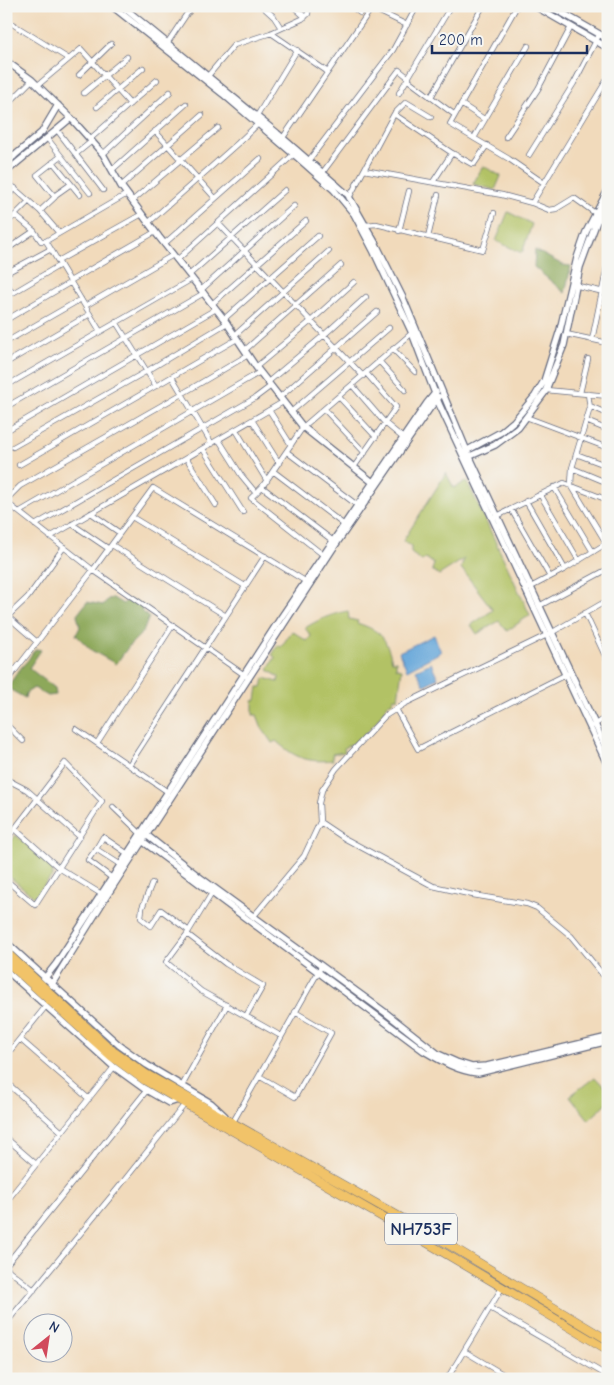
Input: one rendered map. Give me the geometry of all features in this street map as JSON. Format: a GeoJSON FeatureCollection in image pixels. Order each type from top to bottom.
{"type":"FeatureCollection","features":[{"type":"Feature","properties":{"kind":"highway","name":"NH753F"},"geometry":{"type":"LineString","coordinates":[[6,952],[114,1051],[146,1074],[441,1240],[608,1340]]}},
{"type":"Feature","properties":{"kind":"highway","name":"NH753F"},"geometry":{"type":"LineString","coordinates":[[6,961],[111,1056],[144,1080],[436,1248],[608,1350]]}},
{"type":"Feature","properties":{"kind":"street"},"geometry":{"type":"LineString","coordinates":[[112,6],[123,9],[206,78],[257,116],[294,154],[334,190],[354,214],[412,333],[436,396],[466,455],[528,588],[592,726],[608,766]]}},
{"type":"Feature","properties":{"kind":"street"},"geometry":{"type":"LineString","coordinates":[[181,6],[188,12]]}},
{"type":"Feature","properties":{"kind":"street"},"geometry":{"type":"LineString","coordinates":[[166,46],[192,6]]}},
{"type":"Feature","properties":{"kind":"street"},"geometry":{"type":"LineString","coordinates":[[262,6],[274,17],[281,28]]}},
{"type":"Feature","properties":{"kind":"street"},"geometry":{"type":"LineString","coordinates":[[293,6],[305,17]]}},
{"type":"Feature","properties":{"kind":"street"},"geometry":{"type":"LineString","coordinates":[[206,78],[234,45],[305,17],[308,14],[309,6]]}},
{"type":"Feature","properties":{"kind":"street"},"geometry":{"type":"LineString","coordinates":[[351,6],[360,13]]}},
{"type":"Feature","properties":{"kind":"street"},"geometry":{"type":"LineString","coordinates":[[380,12],[384,6]]}},
{"type":"Feature","properties":{"kind":"street"},"geometry":{"type":"LineString","coordinates":[[309,160],[393,50],[417,6]]}},
{"type":"Feature","properties":{"kind":"street"},"geometry":{"type":"LineString","coordinates":[[399,93],[451,6]]}},
{"type":"Feature","properties":{"kind":"street"},"geometry":{"type":"LineString","coordinates":[[431,97],[483,6]]}},
{"type":"Feature","properties":{"kind":"street"},"geometry":{"type":"LineString","coordinates":[[517,6],[450,124],[487,145],[544,183]]}},
{"type":"Feature","properties":{"kind":"street"},"geometry":{"type":"LineString","coordinates":[[535,6],[608,48]]}},
{"type":"Feature","properties":{"kind":"street"},"geometry":{"type":"LineString","coordinates":[[550,6],[608,39]]}},
{"type":"Feature","properties":{"kind":"street"},"geometry":{"type":"LineString","coordinates":[[281,140],[372,7],[407,25]]}},
{"type":"Feature","properties":{"kind":"street"},"geometry":{"type":"LineString","coordinates":[[6,20],[69,58]]}},
{"type":"Feature","properties":{"kind":"street"},"geometry":{"type":"LineString","coordinates":[[506,137],[538,89],[571,27]]}},
{"type":"Feature","properties":{"kind":"street"},"geometry":{"type":"LineString","coordinates":[[271,32],[328,72]]}},
{"type":"Feature","properties":{"kind":"street"},"geometry":{"type":"LineString","coordinates":[[529,155],[574,83],[600,35]]}},
{"type":"Feature","properties":{"kind":"street"},"geometry":{"type":"LineString","coordinates":[[79,74],[112,44]]}},
{"type":"Feature","properties":{"kind":"street"},"geometry":{"type":"LineString","coordinates":[[474,138],[528,46]]}},
{"type":"Feature","properties":{"kind":"street"},"geometry":{"type":"LineString","coordinates":[[38,85],[81,49],[130,104]]}},
{"type":"Feature","properties":{"kind":"street"},"geometry":{"type":"LineString","coordinates":[[257,116],[297,50]]}},
{"type":"Feature","properties":{"kind":"street"},"geometry":{"type":"LineString","coordinates":[[84,93],[127,57]]}},
{"type":"Feature","properties":{"kind":"street"},"geometry":{"type":"LineString","coordinates":[[6,61],[38,85],[72,118],[103,154],[121,186],[148,223],[214,306],[258,370],[303,427],[375,484]]}},
{"type":"Feature","properties":{"kind":"street"},"geometry":{"type":"LineString","coordinates":[[97,108],[143,68]]}},
{"type":"Feature","properties":{"kind":"street"},"geometry":{"type":"LineString","coordinates":[[323,172],[398,70],[455,115]]}},
{"type":"Feature","properties":{"kind":"street"},"geometry":{"type":"LineString","coordinates":[[206,78],[258,124],[309,160],[349,197],[366,225],[403,298],[442,391],[466,455]]}},
{"type":"Feature","properties":{"kind":"street"},"geometry":{"type":"LineString","coordinates":[[532,202],[608,78]]}},
{"type":"Feature","properties":{"kind":"street"},"geometry":{"type":"LineString","coordinates":[[6,106],[32,80]]}},
{"type":"Feature","properties":{"kind":"street"},"geometry":{"type":"LineString","coordinates":[[76,154],[157,80]]}},
{"type":"Feature","properties":{"kind":"street"},"geometry":{"type":"LineString","coordinates":[[103,154],[170,92]]}},
{"type":"Feature","properties":{"kind":"street"},"geometry":{"type":"LineString","coordinates":[[345,203],[394,114],[406,102],[431,117]]}},
{"type":"Feature","properties":{"kind":"street"},"geometry":{"type":"LineString","coordinates":[[112,170],[186,104]]}},
{"type":"Feature","properties":{"kind":"street"},"geometry":{"type":"LineString","coordinates":[[461,104],[484,119]]}},
{"type":"Feature","properties":{"kind":"street"},"geometry":{"type":"LineString","coordinates":[[6,163],[46,126],[58,105]]}},
{"type":"Feature","properties":{"kind":"street"},"geometry":{"type":"LineString","coordinates":[[394,114],[473,165],[487,145]]}},
{"type":"Feature","properties":{"kind":"street"},"geometry":{"type":"LineString","coordinates":[[121,186],[202,116]]}},
{"type":"Feature","properties":{"kind":"street"},"geometry":{"type":"LineString","coordinates":[[6,172],[72,118]]}},
{"type":"Feature","properties":{"kind":"street"},"geometry":{"type":"LineString","coordinates":[[148,223],[258,124]]}},
{"type":"Feature","properties":{"kind":"street"},"geometry":{"type":"LineString","coordinates":[[132,201],[218,128]]}},
{"type":"Feature","properties":{"kind":"street"},"geometry":{"type":"LineString","coordinates":[[57,130],[103,190]]}},
{"type":"Feature","properties":{"kind":"street"},"geometry":{"type":"LineString","coordinates":[[155,131],[215,198]]}},
{"type":"Feature","properties":{"kind":"street"},"geometry":{"type":"LineString","coordinates":[[47,138],[90,192]]}},
{"type":"Feature","properties":{"kind":"street"},"geometry":{"type":"LineString","coordinates":[[6,149],[14,157]]}},
{"type":"Feature","properties":{"kind":"street"},"geometry":{"type":"LineString","coordinates":[[433,182],[452,153]]}},
{"type":"Feature","properties":{"kind":"street"},"geometry":{"type":"LineString","coordinates":[[85,306],[175,258],[218,223],[294,154]]}},
{"type":"Feature","properties":{"kind":"street"},"geometry":{"type":"LineString","coordinates":[[54,196],[37,175],[61,156]]}},
{"type":"Feature","properties":{"kind":"street"},"geometry":{"type":"LineString","coordinates":[[164,244],[260,159]]}},
{"type":"Feature","properties":{"kind":"street"},"geometry":{"type":"LineString","coordinates":[[53,162],[80,195]]}},
{"type":"Feature","properties":{"kind":"street"},"geometry":{"type":"LineString","coordinates":[[364,170],[502,195],[532,202],[553,210],[574,198],[595,216],[608,223]]}},
{"type":"Feature","properties":{"kind":"street"},"geometry":{"type":"LineString","coordinates":[[6,181],[40,211],[59,233]]}},
{"type":"Feature","properties":{"kind":"street"},"geometry":{"type":"LineString","coordinates":[[40,211],[54,196],[70,184]]}},
{"type":"Feature","properties":{"kind":"street"},"geometry":{"type":"LineString","coordinates":[[6,198],[14,188]]}},
{"type":"Feature","properties":{"kind":"street"},"geometry":{"type":"LineString","coordinates":[[6,386],[191,277],[285,190]]}},
{"type":"Feature","properties":{"kind":"street"},"geometry":{"type":"LineString","coordinates":[[466,455],[495,444],[518,428],[546,390],[561,353],[566,334],[577,258],[608,190]]}},
{"type":"Feature","properties":{"kind":"street"},"geometry":{"type":"LineString","coordinates":[[399,231],[409,191]]}},
{"type":"Feature","properties":{"kind":"street"},"geometry":{"type":"LineString","coordinates":[[16,216],[34,231],[41,241],[46,241],[127,194]]}},
{"type":"Feature","properties":{"kind":"street"},"geometry":{"type":"LineString","coordinates":[[428,238],[438,195]]}},
{"type":"Feature","properties":{"kind":"street"},"geometry":{"type":"LineString","coordinates":[[6,224],[29,201]]}},
{"type":"Feature","properties":{"kind":"street"},"geometry":{"type":"LineString","coordinates":[[595,216],[608,201]]}},
{"type":"Feature","properties":{"kind":"street"},"geometry":{"type":"LineString","coordinates":[[6,407],[126,339],[202,292],[294,206]]}},
{"type":"Feature","properties":{"kind":"street"},"geometry":{"type":"LineString","coordinates":[[366,225],[376,224],[484,250],[494,213]]}},
{"type":"Feature","properties":{"kind":"street"},"geometry":{"type":"LineString","coordinates":[[6,296],[142,214]]}},
{"type":"Feature","properties":{"kind":"street"},"geometry":{"type":"LineString","coordinates":[[6,431],[214,306],[306,222]]}},
{"type":"Feature","properties":{"kind":"street"},"geometry":{"type":"LineString","coordinates":[[218,223],[336,348],[396,407],[354,467]]}},
{"type":"Feature","properties":{"kind":"street"},"geometry":{"type":"LineString","coordinates":[[6,250],[34,231]]}},
{"type":"Feature","properties":{"kind":"street"},"geometry":{"type":"LineString","coordinates":[[6,320],[155,232]]}},
{"type":"Feature","properties":{"kind":"street"},"geometry":{"type":"LineString","coordinates":[[12,447],[146,371],[225,321],[318,236]]}},
{"type":"Feature","properties":{"kind":"street"},"geometry":{"type":"LineString","coordinates":[[46,241],[100,331]]}},
{"type":"Feature","properties":{"kind":"street"},"geometry":{"type":"LineString","coordinates":[[6,273],[51,249]]}},
{"type":"Feature","properties":{"kind":"street"},"geometry":{"type":"LineString","coordinates":[[19,465],[172,377],[236,337],[329,251]]}},
{"type":"Feature","properties":{"kind":"street"},"geometry":{"type":"LineString","coordinates":[[592,340],[608,262]]}},
{"type":"Feature","properties":{"kind":"street"},"geometry":{"type":"LineString","coordinates":[[246,676],[94,570],[6,501],[20,486],[182,394],[247,352],[341,265]]}},
{"type":"Feature","properties":{"kind":"street"},"geometry":{"type":"LineString","coordinates":[[6,282],[12,292]]}},
{"type":"Feature","properties":{"kind":"street"},"geometry":{"type":"LineString","coordinates":[[19,512],[192,412],[258,370],[354,282]]}},
{"type":"Feature","properties":{"kind":"street"},"geometry":{"type":"LineString","coordinates":[[573,285],[608,293]]}},
{"type":"Feature","properties":{"kind":"street"},"geometry":{"type":"LineString","coordinates":[[466,455],[514,421],[544,382],[573,285]]}},
{"type":"Feature","properties":{"kind":"street"},"geometry":{"type":"LineString","coordinates":[[35,525],[255,398],[366,297]]}},
{"type":"Feature","properties":{"kind":"street"},"geometry":{"type":"LineString","coordinates":[[6,342],[81,299]]}},
{"type":"Feature","properties":{"kind":"street"},"geometry":{"type":"LineString","coordinates":[[50,537],[269,410],[378,312]]}},
{"type":"Feature","properties":{"kind":"street"},"geometry":{"type":"LineString","coordinates":[[6,363],[90,314]]}},
{"type":"Feature","properties":{"kind":"street"},"geometry":{"type":"LineString","coordinates":[[116,322],[156,386]]}},
{"type":"Feature","properties":{"kind":"street"},"geometry":{"type":"LineString","coordinates":[[291,412],[389,328]]}},
{"type":"Feature","properties":{"kind":"street"},"geometry":{"type":"LineString","coordinates":[[322,554],[251,498],[267,481],[303,427],[412,333]]}},
{"type":"Feature","properties":{"kind":"street"},"geometry":{"type":"LineString","coordinates":[[566,334],[608,343]]}},
{"type":"Feature","properties":{"kind":"street"},"geometry":{"type":"LineString","coordinates":[[393,349],[415,372]]}},
{"type":"Feature","properties":{"kind":"street"},"geometry":{"type":"LineString","coordinates":[[580,393],[588,359]]}},
{"type":"Feature","properties":{"kind":"street"},"geometry":{"type":"LineString","coordinates":[[379,361],[405,390]]}},
{"type":"Feature","properties":{"kind":"street"},"geometry":{"type":"LineString","coordinates":[[172,377],[212,444]]}},
{"type":"Feature","properties":{"kind":"street"},"geometry":{"type":"LineString","coordinates":[[352,385],[386,423],[403,438]]}},
{"type":"Feature","properties":{"kind":"street"},"geometry":{"type":"LineString","coordinates":[[546,390],[608,396]]}},
{"type":"Feature","properties":{"kind":"street"},"geometry":{"type":"LineString","coordinates":[[37,998],[52,984],[104,896],[322,554],[357,505],[375,484],[403,438],[442,391]]}},
{"type":"Feature","properties":{"kind":"street"},"geometry":{"type":"LineString","coordinates":[[528,588],[607,544],[571,485],[572,468],[590,406],[588,394]]}},
{"type":"Feature","properties":{"kind":"street"},"geometry":{"type":"LineString","coordinates":[[339,396],[376,437]]}},
{"type":"Feature","properties":{"kind":"street"},"geometry":{"type":"LineString","coordinates":[[32,994],[46,978],[104,896],[112,878],[142,836],[168,792],[436,396]]}},
{"type":"Feature","properties":{"kind":"street"},"geometry":{"type":"LineString","coordinates":[[590,406],[608,414]]}},
{"type":"Feature","properties":{"kind":"street"},"geometry":{"type":"LineString","coordinates":[[324,409],[364,453]]}},
{"type":"Feature","properties":{"kind":"street"},"geometry":{"type":"LineString","coordinates":[[269,410],[291,445]]}},
{"type":"Feature","properties":{"kind":"street"},"geometry":{"type":"LineString","coordinates":[[526,417],[608,448]]}},
{"type":"Feature","properties":{"kind":"street"},"geometry":{"type":"LineString","coordinates":[[252,420],[279,463]]}},
{"type":"Feature","properties":{"kind":"street"},"geometry":{"type":"LineString","coordinates":[[586,421],[608,430]]}},
{"type":"Feature","properties":{"kind":"street"},"geometry":{"type":"LineString","coordinates":[[236,430],[267,481]]}},
{"type":"Feature","properties":{"kind":"street"},"geometry":{"type":"LineString","coordinates":[[219,440],[241,475],[256,492]]}},
{"type":"Feature","properties":{"kind":"street"},"geometry":{"type":"LineString","coordinates":[[203,449],[243,512]]}},
{"type":"Feature","properties":{"kind":"street"},"geometry":{"type":"LineString","coordinates":[[286,452],[357,505]]}},
{"type":"Feature","properties":{"kind":"street"},"geometry":{"type":"LineString","coordinates":[[576,454],[608,466]]}},
{"type":"Feature","properties":{"kind":"street"},"geometry":{"type":"LineString","coordinates":[[187,459],[216,505]]}},
{"type":"Feature","properties":{"kind":"street"},"geometry":{"type":"LineString","coordinates":[[572,468],[608,483]]}},
{"type":"Feature","properties":{"kind":"street"},"geometry":{"type":"LineString","coordinates":[[273,472],[344,524]]}},
{"type":"Feature","properties":{"kind":"street"},"geometry":{"type":"LineString","coordinates":[[494,517],[564,482],[608,500]]}},
{"type":"Feature","properties":{"kind":"street"},"geometry":{"type":"LineString","coordinates":[[262,487],[332,540]]}},
{"type":"Feature","properties":{"kind":"street"},"geometry":{"type":"LineString","coordinates":[[554,487],[593,552]]}},
{"type":"Feature","properties":{"kind":"street"},"geometry":{"type":"LineString","coordinates":[[6,682],[94,570],[153,488],[305,581]]}},
{"type":"Feature","properties":{"kind":"street"},"geometry":{"type":"LineString","coordinates":[[540,494],[578,561]]}},
{"type":"Feature","properties":{"kind":"street"},"geometry":{"type":"LineString","coordinates":[[526,501],[565,569]]}},
{"type":"Feature","properties":{"kind":"street"},"geometry":{"type":"LineString","coordinates":[[511,509],[550,577]]}},
{"type":"Feature","properties":{"kind":"street"},"geometry":{"type":"LineString","coordinates":[[91,513],[120,533]]}},
{"type":"Feature","properties":{"kind":"street"},"geometry":{"type":"LineString","coordinates":[[132,517],[245,586]]}},
{"type":"Feature","properties":{"kind":"street"},"geometry":{"type":"LineString","coordinates":[[72,524],[109,549]]}},
{"type":"Feature","properties":{"kind":"street"},"geometry":{"type":"LineString","coordinates":[[112,545],[226,616]]}},
{"type":"Feature","properties":{"kind":"street"},"geometry":{"type":"LineString","coordinates":[[38,642],[7,615],[28,597],[64,548]]}},
{"type":"Feature","properties":{"kind":"street"},"geometry":{"type":"LineString","coordinates":[[129,765],[265,556]]}},
{"type":"Feature","properties":{"kind":"street"},"geometry":{"type":"LineString","coordinates":[[539,606],[608,569]]}},
{"type":"Feature","properties":{"kind":"street"},"geometry":{"type":"LineString","coordinates":[[528,588],[539,606],[549,634]]}},
{"type":"Feature","properties":{"kind":"street"},"geometry":{"type":"LineString","coordinates":[[253,917],[304,856],[320,822],[319,803],[322,790],[336,769],[385,716],[404,704],[549,634],[608,600]]}},
{"type":"Feature","properties":{"kind":"street"},"geometry":{"type":"LineString","coordinates":[[584,613],[608,662]]}},
{"type":"Feature","properties":{"kind":"street"},"geometry":{"type":"LineString","coordinates":[[97,743],[172,625]]}},
{"type":"Feature","properties":{"kind":"street"},"geometry":{"type":"LineString","coordinates":[[6,663],[15,671]]}},
{"type":"Feature","properties":{"kind":"street"},"geometry":{"type":"LineString","coordinates":[[396,709],[418,749],[567,674]]}},
{"type":"Feature","properties":{"kind":"street"},"geometry":{"type":"LineString","coordinates":[[592,726],[608,716]]}},
{"type":"Feature","properties":{"kind":"street"},"geometry":{"type":"LineString","coordinates":[[6,724],[23,741]]}},
{"type":"Feature","properties":{"kind":"street"},"geometry":{"type":"LineString","coordinates":[[592,726],[608,752]]}},
{"type":"Feature","properties":{"kind":"street"},"geometry":{"type":"LineString","coordinates":[[76,729],[168,792]]}},
{"type":"Feature","properties":{"kind":"street"},"geometry":{"type":"LineString","coordinates":[[6,840],[65,763],[102,801],[36,905],[6,880]]}},
{"type":"Feature","properties":{"kind":"street"},"geometry":{"type":"LineString","coordinates":[[6,779],[27,790],[80,837]]}},
{"type":"Feature","properties":{"kind":"street"},"geometry":{"type":"LineString","coordinates":[[113,807],[142,836],[212,893],[320,969]]}},
{"type":"Feature","properties":{"kind":"street"},"geometry":{"type":"LineString","coordinates":[[320,822],[344,838],[434,886],[527,904],[537,908],[571,936],[608,981]]}},
{"type":"Feature","properties":{"kind":"street"},"geometry":{"type":"LineString","coordinates":[[15,829],[60,868],[104,896]]}},
{"type":"Feature","properties":{"kind":"street"},"geometry":{"type":"LineString","coordinates":[[142,836],[175,858],[253,917],[320,969],[374,1015],[437,1056],[466,1072],[478,1073],[608,1037]]}},
{"type":"Feature","properties":{"kind":"street"},"geometry":{"type":"LineString","coordinates":[[112,878],[88,860],[103,837],[128,854]]}},
{"type":"Feature","properties":{"kind":"street"},"geometry":{"type":"LineString","coordinates":[[96,849],[121,864]]}},
{"type":"Feature","properties":{"kind":"street"},"geometry":{"type":"LineString","coordinates":[[152,883],[140,918],[151,926],[161,910],[226,964],[263,986],[246,1016]]}},
{"type":"Feature","properties":{"kind":"street"},"geometry":{"type":"LineString","coordinates":[[212,893],[188,932],[166,962],[201,990],[281,1036]]}},
{"type":"Feature","properties":{"kind":"street"},"geometry":{"type":"LineString","coordinates":[[6,942],[119,1045],[147,1065],[211,1103],[233,1122],[320,969]]}},
{"type":"Feature","properties":{"kind":"street"},"geometry":{"type":"LineString","coordinates":[[6,970],[114,1067],[169,1103],[178,1100]]}},
{"type":"Feature","properties":{"kind":"street"},"geometry":{"type":"LineString","coordinates":[[182,1086],[227,1005]]}},
{"type":"Feature","properties":{"kind":"street"},"geometry":{"type":"LineString","coordinates":[[6,1056],[46,1006]]}},
{"type":"Feature","properties":{"kind":"street"},"geometry":{"type":"LineString","coordinates":[[258,1076],[295,1097],[331,1033],[295,1012]]}},
{"type":"Feature","properties":{"kind":"street"},"geometry":{"type":"LineString","coordinates":[[20,1039],[89,1098]]}},
{"type":"Feature","properties":{"kind":"street"},"geometry":{"type":"LineString","coordinates":[[550,1054],[608,1042]]}},
{"type":"Feature","properties":{"kind":"street"},"geometry":{"type":"LineString","coordinates":[[6,1202],[8,1195],[36,1164],[114,1067]]}},
{"type":"Feature","properties":{"kind":"street"},"geometry":{"type":"LineString","coordinates":[[6,1082],[62,1132]]}},
{"type":"Feature","properties":{"kind":"street"},"geometry":{"type":"LineString","coordinates":[[34,1290],[6,1267],[147,1090]]}},
{"type":"Feature","properties":{"kind":"street"},"geometry":{"type":"LineString","coordinates":[[6,1323],[119,1187],[178,1100]]}},
{"type":"Feature","properties":{"kind":"street"},"geometry":{"type":"LineString","coordinates":[[6,1138],[36,1164]]}},
{"type":"Feature","properties":{"kind":"street"},"geometry":{"type":"LineString","coordinates":[[447,1379],[506,1280]]}},
{"type":"Feature","properties":{"kind":"street"},"geometry":{"type":"LineString","coordinates":[[490,1308],[607,1377]]}},
{"type":"Feature","properties":{"kind":"street"},"geometry":{"type":"LineString","coordinates":[[464,1351],[511,1379]]}},
{"type":"Feature","properties":{"kind":"green space"},"geometry":{"type":"Polygon","coordinates":[[[483,166],[501,176],[495,190],[473,184],[483,166]]]}},
{"type":"Feature","properties":{"kind":"green space"},"geometry":{"type":"Polygon","coordinates":[[[508,212],[532,224],[522,253],[496,241],[508,212]]]}},
{"type":"Feature","properties":{"kind":"green space"},"geometry":{"type":"Polygon","coordinates":[[[535,250],[563,265],[571,266],[565,293],[534,267],[535,250]]]}},
{"type":"Feature","properties":{"kind":"green space"},"geometry":{"type":"Polygon","coordinates":[[[446,473],[454,488],[467,481],[530,615],[507,631],[499,621],[477,634],[471,625],[493,610],[461,568],[464,559],[439,575],[432,570],[434,564],[426,558],[422,561],[411,553],[411,546],[403,541],[446,473]]]}},
{"type":"Feature","properties":{"kind":"green space"},"geometry":{"type":"Polygon","coordinates":[[[113,598],[123,604],[126,601],[135,601],[141,605],[142,612],[149,617],[143,632],[129,646],[116,664],[91,650],[76,635],[80,627],[77,615],[87,602],[103,605],[108,599],[113,598]]]}},
{"type":"Feature","properties":{"kind":"green space"},"geometry":{"type":"Polygon","coordinates":[[[348,611],[349,619],[358,621],[357,623],[372,629],[381,636],[385,641],[392,661],[396,661],[396,668],[402,669],[398,699],[394,698],[392,703],[389,703],[364,735],[344,748],[345,752],[332,754],[333,760],[316,761],[302,758],[289,752],[276,741],[272,743],[262,728],[257,715],[253,715],[253,701],[256,700],[258,687],[262,687],[264,678],[278,682],[279,677],[268,670],[275,657],[272,655],[278,645],[281,647],[292,631],[307,641],[311,636],[305,628],[326,617],[348,611]]]}},
{"type":"Feature","properties":{"kind":"green space"},"geometry":{"type":"Polygon","coordinates":[[[37,649],[41,650],[29,668],[55,688],[56,695],[48,696],[34,688],[26,693],[25,698],[7,688],[21,667],[37,649]]]}},
{"type":"Feature","properties":{"kind":"green space"},"geometry":{"type":"Polygon","coordinates":[[[16,835],[52,868],[53,875],[34,897],[6,874],[6,848],[16,835]]]}},
{"type":"Feature","properties":{"kind":"green space"},"geometry":{"type":"Polygon","coordinates":[[[595,1077],[608,1091],[608,1102],[589,1120],[570,1096],[595,1077]]]}},
{"type":"Feature","properties":{"kind":"water"},"geometry":{"type":"Polygon","coordinates":[[[434,635],[441,652],[407,670],[399,652],[434,635]]]}},
{"type":"Feature","properties":{"kind":"water"},"geometry":{"type":"Polygon","coordinates":[[[431,663],[438,678],[424,685],[416,670],[431,663]]]}}]}
